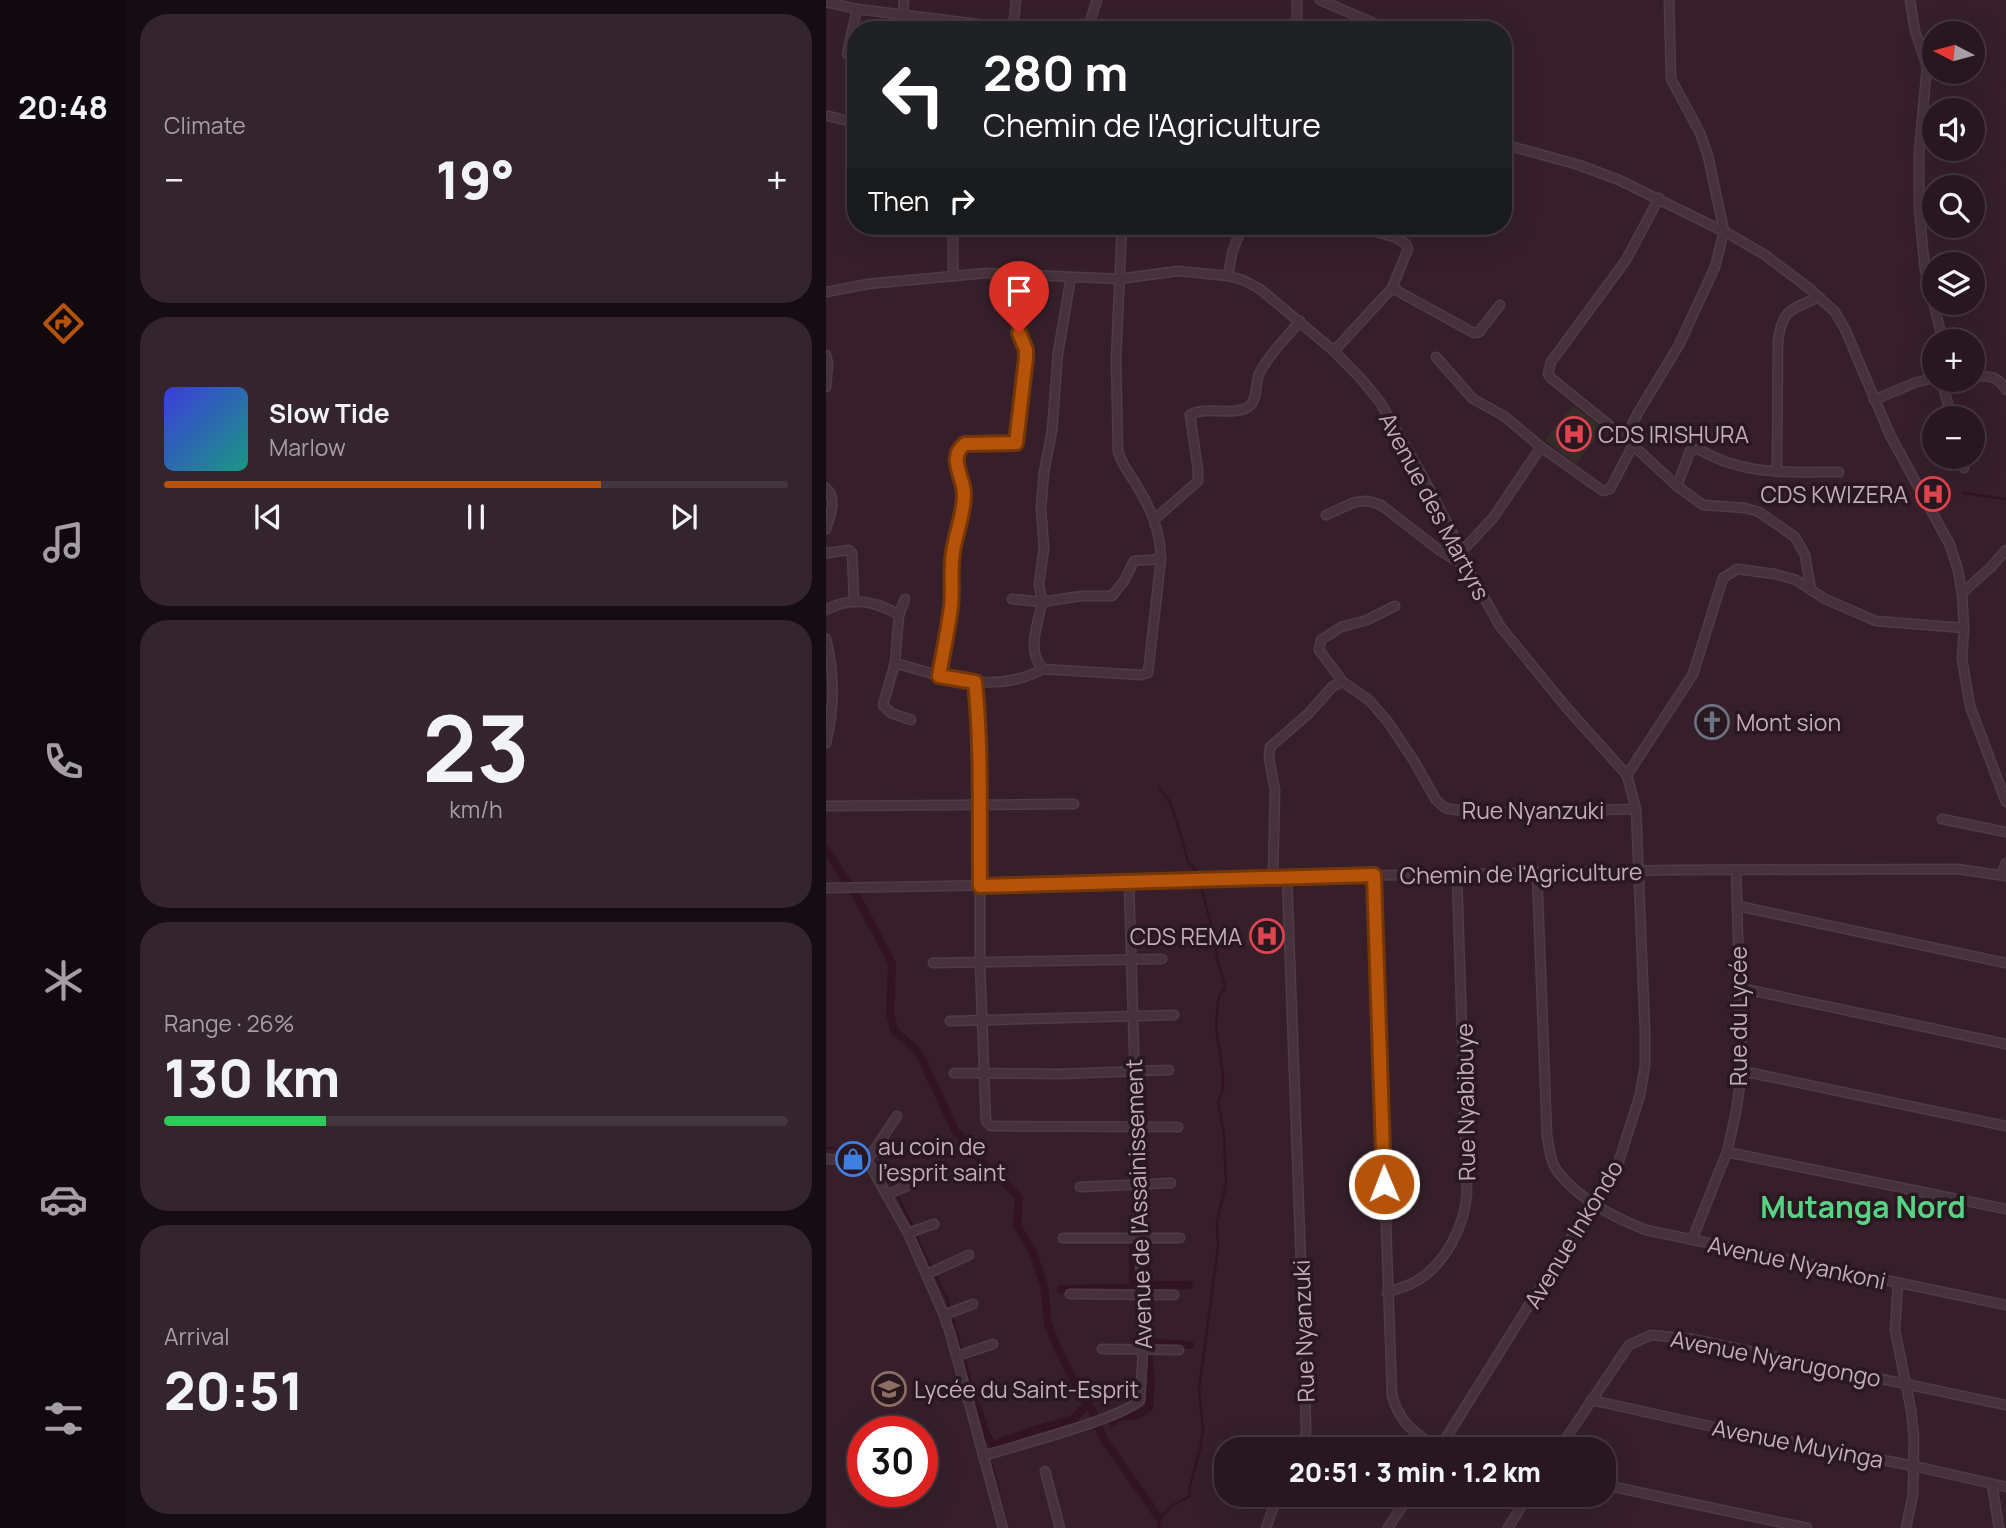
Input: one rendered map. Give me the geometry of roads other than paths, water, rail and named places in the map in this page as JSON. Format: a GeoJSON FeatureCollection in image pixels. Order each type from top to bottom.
{"type":"FeatureCollection","features":[{"type":"Feature","properties":{"kind":"street"},"geometry":{"type":"LineString","coordinates":[[903,14],[904,0]]}},
{"type":"Feature","properties":{"kind":"street"},"geometry":{"type":"LineString","coordinates":[[1014,21],[1016,0]]}},
{"type":"Feature","properties":{"kind":"street"},"geometry":{"type":"LineString","coordinates":[[1090,21],[1097,0]]}},
{"type":"Feature","properties":{"kind":"street"},"geometry":{"type":"LineString","coordinates":[[1297,0],[1297,21]]}},
{"type":"Feature","properties":{"kind":"street"},"geometry":{"type":"LineString","coordinates":[[1320,0],[1369,21]]}},
{"type":"Feature","properties":{"kind":"street"},"geometry":{"type":"LineString","coordinates":[[1625,438],[1679,345],[1715,267],[1724,231],[1708,156],[1700,133],[1671,79],[1669,0]]}},
{"type":"Feature","properties":{"kind":"street"},"geometry":{"type":"LineString","coordinates":[[1910,0],[1915,31],[1927,66],[1919,153],[1919,208],[1924,270],[1940,329]]}},
{"type":"Feature","properties":{"kind":"street"},"geometry":{"type":"LineString","coordinates":[[826,2],[857,9],[954,21]]}},
{"type":"Feature","properties":{"kind":"street"},"geometry":{"type":"LineString","coordinates":[[854,21],[857,9]]}},
{"type":"Feature","properties":{"kind":"street"},"geometry":{"type":"LineString","coordinates":[[829,116],[847,121]]}},
{"type":"Feature","properties":{"kind":"street"},"geometry":{"type":"LineString","coordinates":[[1512,146],[1579,165],[1659,198],[1724,231],[1765,255],[1819,296],[1835,312],[1916,487],[1938,520],[1950,545],[1962,593],[1962,659],[1970,706],[2006,802]]}},
{"type":"Feature","properties":{"kind":"street"},"geometry":{"type":"LineString","coordinates":[[1659,198],[1626,260],[1548,368],[1551,378],[1703,505],[1745,508],[1759,512],[1795,537],[1805,555],[1811,590]]}},
{"type":"Feature","properties":{"kind":"street"},"geometry":{"type":"LineString","coordinates":[[953,235],[953,276]]}},
{"type":"Feature","properties":{"kind":"street"},"geometry":{"type":"LineString","coordinates":[[895,663],[939,676],[975,682],[1017,681],[1043,668],[1141,675],[1148,673],[1161,559],[1160,535],[1155,519],[1122,464],[1118,452],[1116,372],[1121,235]]}},
{"type":"Feature","properties":{"kind":"street"},"geometry":{"type":"LineString","coordinates":[[1227,276],[1239,235]]}},
{"type":"Feature","properties":{"kind":"street"},"geometry":{"type":"LineString","coordinates":[[1334,351],[1392,288],[1406,254],[1406,244],[1387,235]]}},
{"type":"Feature","properties":{"kind":"street","name":"Avenue des Martyrs"},"geometry":{"type":"LineString","coordinates":[[826,292],[868,284],[953,276],[1016,273],[1119,279],[1178,271],[1227,276],[1243,280],[1260,289],[1334,351],[1380,402],[1462,551],[1466,567],[1507,636],[1566,707],[1628,775],[1636,810],[1637,871]]}},
{"type":"Feature","properties":{"kind":"street"},"geometry":{"type":"LineString","coordinates":[[939,676],[951,605],[952,555],[963,516],[964,491],[956,464],[957,455],[965,444],[1012,445],[1018,439],[1026,350],[1016,323],[1016,273]]}},
{"type":"Feature","properties":{"kind":"street"},"geometry":{"type":"LineString","coordinates":[[1043,668],[1034,655],[1042,602],[1039,584],[1044,548],[1041,508],[1044,472],[1052,431],[1058,353],[1072,277]]}},
{"type":"Feature","properties":{"kind":"street"},"geometry":{"type":"LineString","coordinates":[[1392,288],[1474,333],[1479,332],[1500,305]]}},
{"type":"Feature","properties":{"kind":"street"},"geometry":{"type":"LineString","coordinates":[[1777,472],[1778,340],[1781,323],[1790,310],[1819,296]]}},
{"type":"Feature","properties":{"kind":"street"},"geometry":{"type":"LineString","coordinates":[[1155,519],[1198,481],[1189,415],[1198,411],[1244,409],[1251,405],[1260,371],[1300,321]]}},
{"type":"Feature","properties":{"kind":"street"},"geometry":{"type":"LineString","coordinates":[[826,355],[826,387]]}},
{"type":"Feature","properties":{"kind":"street"},"geometry":{"type":"LineString","coordinates":[[1436,357],[1473,399],[1504,416],[1541,447],[1603,491],[1607,491],[1633,445]]}},
{"type":"Feature","properties":{"kind":"street"},"geometry":{"type":"LineString","coordinates":[[1985,377],[1995,377],[2006,390]]}},
{"type":"Feature","properties":{"kind":"street"},"geometry":{"type":"LineString","coordinates":[[1874,400],[1922,381]]}},
{"type":"Feature","properties":{"kind":"street"},"geometry":{"type":"LineString","coordinates":[[1462,551],[1493,518],[1541,447]]}},
{"type":"Feature","properties":{"kind":"street"},"geometry":{"type":"LineString","coordinates":[[1677,486],[1693,449],[1741,468],[1777,472],[1839,472]]}},
{"type":"Feature","properties":{"kind":"street"},"geometry":{"type":"LineString","coordinates":[[826,488],[830,491],[832,500],[826,529]]}},
{"type":"Feature","properties":{"kind":"street"},"geometry":{"type":"LineString","coordinates":[[1326,514],[1355,502],[1368,501],[1381,505],[1439,550],[1466,567]]}},
{"type":"Feature","properties":{"kind":"street"},"geometry":{"type":"LineString","coordinates":[[826,553],[849,550],[852,552],[854,600]]}},
{"type":"Feature","properties":{"kind":"street"},"geometry":{"type":"LineString","coordinates":[[1962,593],[2006,550]]}},
{"type":"Feature","properties":{"kind":"street"},"geometry":{"type":"LineString","coordinates":[[1012,599],[1042,602],[1081,596],[1112,596],[1124,581],[1134,561],[1161,559]]}},
{"type":"Feature","properties":{"kind":"street"},"geometry":{"type":"LineString","coordinates":[[1628,775],[1693,674],[1723,578],[1737,569],[1796,579],[1842,608],[1875,621],[1964,628]]}},
{"type":"Feature","properties":{"kind":"street"},"geometry":{"type":"LineString","coordinates":[[905,599],[899,615],[895,663],[883,705],[891,713],[911,720]]}},
{"type":"Feature","properties":{"kind":"street"},"geometry":{"type":"LineString","coordinates":[[826,610],[854,600],[877,605],[899,615]]}},
{"type":"Feature","properties":{"kind":"street"},"geometry":{"type":"LineString","coordinates":[[1273,877],[1275,790],[1269,758],[1270,747],[1308,714],[1333,686],[1343,682],[1319,650],[1321,640],[1341,627],[1367,620],[1395,606]]}},
{"type":"Feature","properties":{"kind":"street"},"geometry":{"type":"LineString","coordinates":[[826,639],[834,693],[826,743]]}},
{"type":"Feature","properties":{"kind":"street"},"geometry":{"type":"LineString","coordinates":[[975,682],[980,724],[980,964],[986,1121],[991,1126],[1178,1127]]}},
{"type":"Feature","properties":{"kind":"street","name":"Rue Nyanzuki"},"geometry":{"type":"LineString","coordinates":[[1343,682],[1369,700],[1388,722],[1436,800],[1445,808],[1476,813],[1636,810]]}},
{"type":"Feature","properties":{"kind":"street"},"geometry":{"type":"LineString","coordinates":[[826,806],[1074,804]]}},
{"type":"Feature","properties":{"kind":"street"},"geometry":{"type":"LineString","coordinates":[[1942,819],[2006,832]]}},
{"type":"Feature","properties":{"kind":"street"},"geometry":{"type":"LineString","coordinates":[[2003,876],[2006,863]]}},
{"type":"Feature","properties":{"kind":"street","name":"Chemin de l'Agriculture"},"geometry":{"type":"LineString","coordinates":[[826,888],[1736,869],[1957,869],[2003,876]]}},
{"type":"Feature","properties":{"kind":"street","name":"Rue du Lycée"},"geometry":{"type":"LineString","coordinates":[[1692,1240],[1727,1152],[1742,1071],[1736,869]]}},
{"type":"Feature","properties":{"kind":"street","name":"Avenue Inkondo"},"geometry":{"type":"LineString","coordinates":[[1446,1437],[1619,1161],[1640,1095],[1645,1066],[1637,871]]}},
{"type":"Feature","properties":{"kind":"street","name":"Avenue Nyankoni"},"geometry":{"type":"LineString","coordinates":[[1537,872],[1547,1135],[1550,1157],[1557,1171],[1593,1202],[1632,1224],[1692,1240],[2006,1305]]}},
{"type":"Feature","properties":{"kind":"street","name":"Rue Nyabibuye"},"geometry":{"type":"LineString","coordinates":[[1387,1293],[1414,1283],[1432,1268],[1452,1242],[1466,1211],[1457,874]]}},
{"type":"Feature","properties":{"kind":"street"},"geometry":{"type":"LineString","coordinates":[[1374,875],[1390,1374],[1397,1413],[1406,1426],[1421,1437]]}},
{"type":"Feature","properties":{"kind":"street","name":"Rue Nyanzuki"},"geometry":{"type":"LineString","coordinates":[[1287,877],[1305,1437]]}},
{"type":"Feature","properties":{"kind":"street","name":"Avenue de l'Assainissement"},"geometry":{"type":"LineString","coordinates":[[983,1456],[1133,1407],[1140,1400],[1143,1350],[1129,883]]}},
{"type":"Feature","properties":{"kind":"street"},"geometry":{"type":"LineString","coordinates":[[1738,906],[2006,963]]}},
{"type":"Feature","properties":{"kind":"street"},"geometry":{"type":"LineString","coordinates":[[933,963],[1162,959]]}},
{"type":"Feature","properties":{"kind":"street"},"geometry":{"type":"LineString","coordinates":[[1740,988],[2006,1044]]}},
{"type":"Feature","properties":{"kind":"street"},"geometry":{"type":"LineString","coordinates":[[950,1021],[1174,1014]]}},
{"type":"Feature","properties":{"kind":"street"},"geometry":{"type":"LineString","coordinates":[[954,1073],[985,1075],[1169,1070]]}},
{"type":"Feature","properties":{"kind":"street"},"geometry":{"type":"LineString","coordinates":[[1742,1071],[2006,1126]]}},
{"type":"Feature","properties":{"kind":"street"},"geometry":{"type":"LineString","coordinates":[[866,1162],[897,1116]]}},
{"type":"Feature","properties":{"kind":"street"},"geometry":{"type":"LineString","coordinates":[[1727,1152],[2006,1209]]}},
{"type":"Feature","properties":{"kind":"street"},"geometry":{"type":"LineString","coordinates":[[826,1159],[866,1162],[874,1170],[908,1233],[944,1315],[1003,1528]]}},
{"type":"Feature","properties":{"kind":"street"},"geometry":{"type":"LineString","coordinates":[[1080,1186],[1171,1183]]}},
{"type":"Feature","properties":{"kind":"street"},"geometry":{"type":"LineString","coordinates":[[888,1194],[912,1184]]}},
{"type":"Feature","properties":{"kind":"street"},"geometry":{"type":"LineString","coordinates":[[908,1233],[934,1224]]}},
{"type":"Feature","properties":{"kind":"street"},"geometry":{"type":"LineString","coordinates":[[1063,1238],[1180,1238]]}},
{"type":"Feature","properties":{"kind":"street"},"geometry":{"type":"LineString","coordinates":[[927,1274],[969,1255]]}},
{"type":"Feature","properties":{"kind":"street"},"geometry":{"type":"LineString","coordinates":[[1898,1283],[1895,1330],[1914,1437],[1913,1494],[1906,1528]]}},
{"type":"Feature","properties":{"kind":"street"},"geometry":{"type":"LineString","coordinates":[[1070,1294],[1174,1295]]}},
{"type":"Feature","properties":{"kind":"street"},"geometry":{"type":"LineString","coordinates":[[944,1315],[973,1304]]}},
{"type":"Feature","properties":{"kind":"street","name":"Avenue Nyarugongo"},"geometry":{"type":"LineString","coordinates":[[1567,1437],[1629,1346],[1651,1335],[1692,1339],[2006,1405]]}},
{"type":"Feature","properties":{"kind":"street"},"geometry":{"type":"LineString","coordinates":[[957,1356],[993,1344]]}},
{"type":"Feature","properties":{"kind":"street"},"geometry":{"type":"LineString","coordinates":[[1102,1349],[1179,1350]]}},
{"type":"Feature","properties":{"kind":"street","name":"Avenue Muyinga"},"geometry":{"type":"LineString","coordinates":[[1591,1400],[2006,1487]]}},
{"type":"Feature","properties":{"kind":"street"},"geometry":{"type":"LineString","coordinates":[[1045,1471],[1060,1528]]}},
{"type":"Feature","properties":{"kind":"street"},"geometry":{"type":"LineString","coordinates":[[1992,1484],[1998,1528]]}},
{"type":"Feature","properties":{"kind":"street"},"geometry":{"type":"LineString","coordinates":[[1616,1487],[1807,1528]]}},
{"type":"Feature","properties":{"kind":"street"},"geometry":{"type":"LineString","coordinates":[[1266,1528],[1273,1507]]}},
{"type":"Feature","properties":{"kind":"street"},"geometry":{"type":"LineString","coordinates":[[1388,1528],[1402,1507]]}},
{"type":"Feature","properties":{"kind":"street"},"geometry":{"type":"LineString","coordinates":[[1508,1528],[1521,1507]]}},
{"type":"Feature","properties":{"kind":"waterway"},"geometry":{"type":"LineString","coordinates":[[1963,493],[2006,499]]}},
{"type":"Feature","properties":{"kind":"waterway"},"geometry":{"type":"LineString","coordinates":[[1160,788],[1170,802],[1188,862],[1194,867],[1198,877]]}},
{"type":"Feature","properties":{"kind":"waterway"},"geometry":{"type":"LineString","coordinates":[[826,850],[857,897],[889,957],[892,965],[890,1014],[894,1030],[919,1053],[955,1130],[981,1161],[1019,1197],[1017,1225],[1033,1252],[1044,1286],[1048,1323],[1054,1340],[1078,1389],[1092,1410],[1103,1438],[1159,1518]]}},
{"type":"Feature","properties":{"kind":"waterway"},"geometry":{"type":"LineString","coordinates":[[1159,1528],[1159,1518],[1173,1505],[1190,1496],[1189,1489],[1200,1450],[1203,1429],[1199,1388],[1218,1248],[1217,1222],[1226,1184],[1224,1134],[1218,1101],[1223,1090],[1223,1074],[1216,1027],[1218,1001],[1225,989],[1200,883]]}},
{"type":"Feature","properties":{"kind":"waterway"},"geometry":{"type":"LineString","coordinates":[[826,1148],[911,1152]]}},
{"type":"Feature","properties":{"kind":"waterway"},"geometry":{"type":"LineString","coordinates":[[881,1162],[913,1228]]}},
{"type":"Feature","properties":{"kind":"waterway"},"geometry":{"type":"LineString","coordinates":[[915,1234],[947,1299],[962,1351]]}},
{"type":"Feature","properties":{"kind":"waterway"},"geometry":{"type":"LineString","coordinates":[[1147,1240],[1146,1285],[1189,1285]]}},
{"type":"Feature","properties":{"kind":"waterway"},"geometry":{"type":"LineString","coordinates":[[1061,1289],[1133,1288],[1133,1242]]}},
{"type":"Feature","properties":{"kind":"waterway"},"geometry":{"type":"LineString","coordinates":[[1147,1297],[1148,1342],[1190,1345]]}},
{"type":"Feature","properties":{"kind":"waterway"},"geometry":{"type":"LineString","coordinates":[[1113,1423],[1111,1418],[1138,1415],[1149,1408],[1151,1380],[1148,1353]]}},
{"type":"Feature","properties":{"kind":"waterway"},"geometry":{"type":"LineString","coordinates":[[964,1358],[978,1408]]}},
{"type":"Feature","properties":{"kind":"waterway"},"geometry":{"type":"LineString","coordinates":[[978,1408],[985,1432],[993,1445],[1074,1419],[1088,1403]]}},
{"type":"Feature","properties":{"kind":"waterway"},"geometry":{"type":"LineString","coordinates":[[992,1465],[1008,1528]]}},
{"type":"Feature","properties":{"kind":"place","name":"CDS IRISHURA"},"geometry":{"type":"Point","coordinates":[1574,434]}},
{"type":"Feature","properties":{"kind":"place","name":"CDS KWIZERA"},"geometry":{"type":"Point","coordinates":[1933,494]}},
{"type":"Feature","properties":{"kind":"place","name":"Mont sion"},"geometry":{"type":"Point","coordinates":[1712,722]}},
{"type":"Feature","properties":{"kind":"place","name":"CDS REMA"},"geometry":{"type":"Point","coordinates":[1267,936]}},
{"type":"Feature","properties":{"kind":"place","name":"au coin de l'esprit saint"},"geometry":{"type":"Point","coordinates":[853,1159]}},
{"type":"Feature","properties":{"kind":"place","name":"Lycée du Saint-Esprit"},"geometry":{"type":"Point","coordinates":[889,1389]}},
{"type":"Feature","properties":{"kind":"district","name":"Mutanga Nord"},"geometry":{"type":"Point","coordinates":[1863,1206]}}]}
